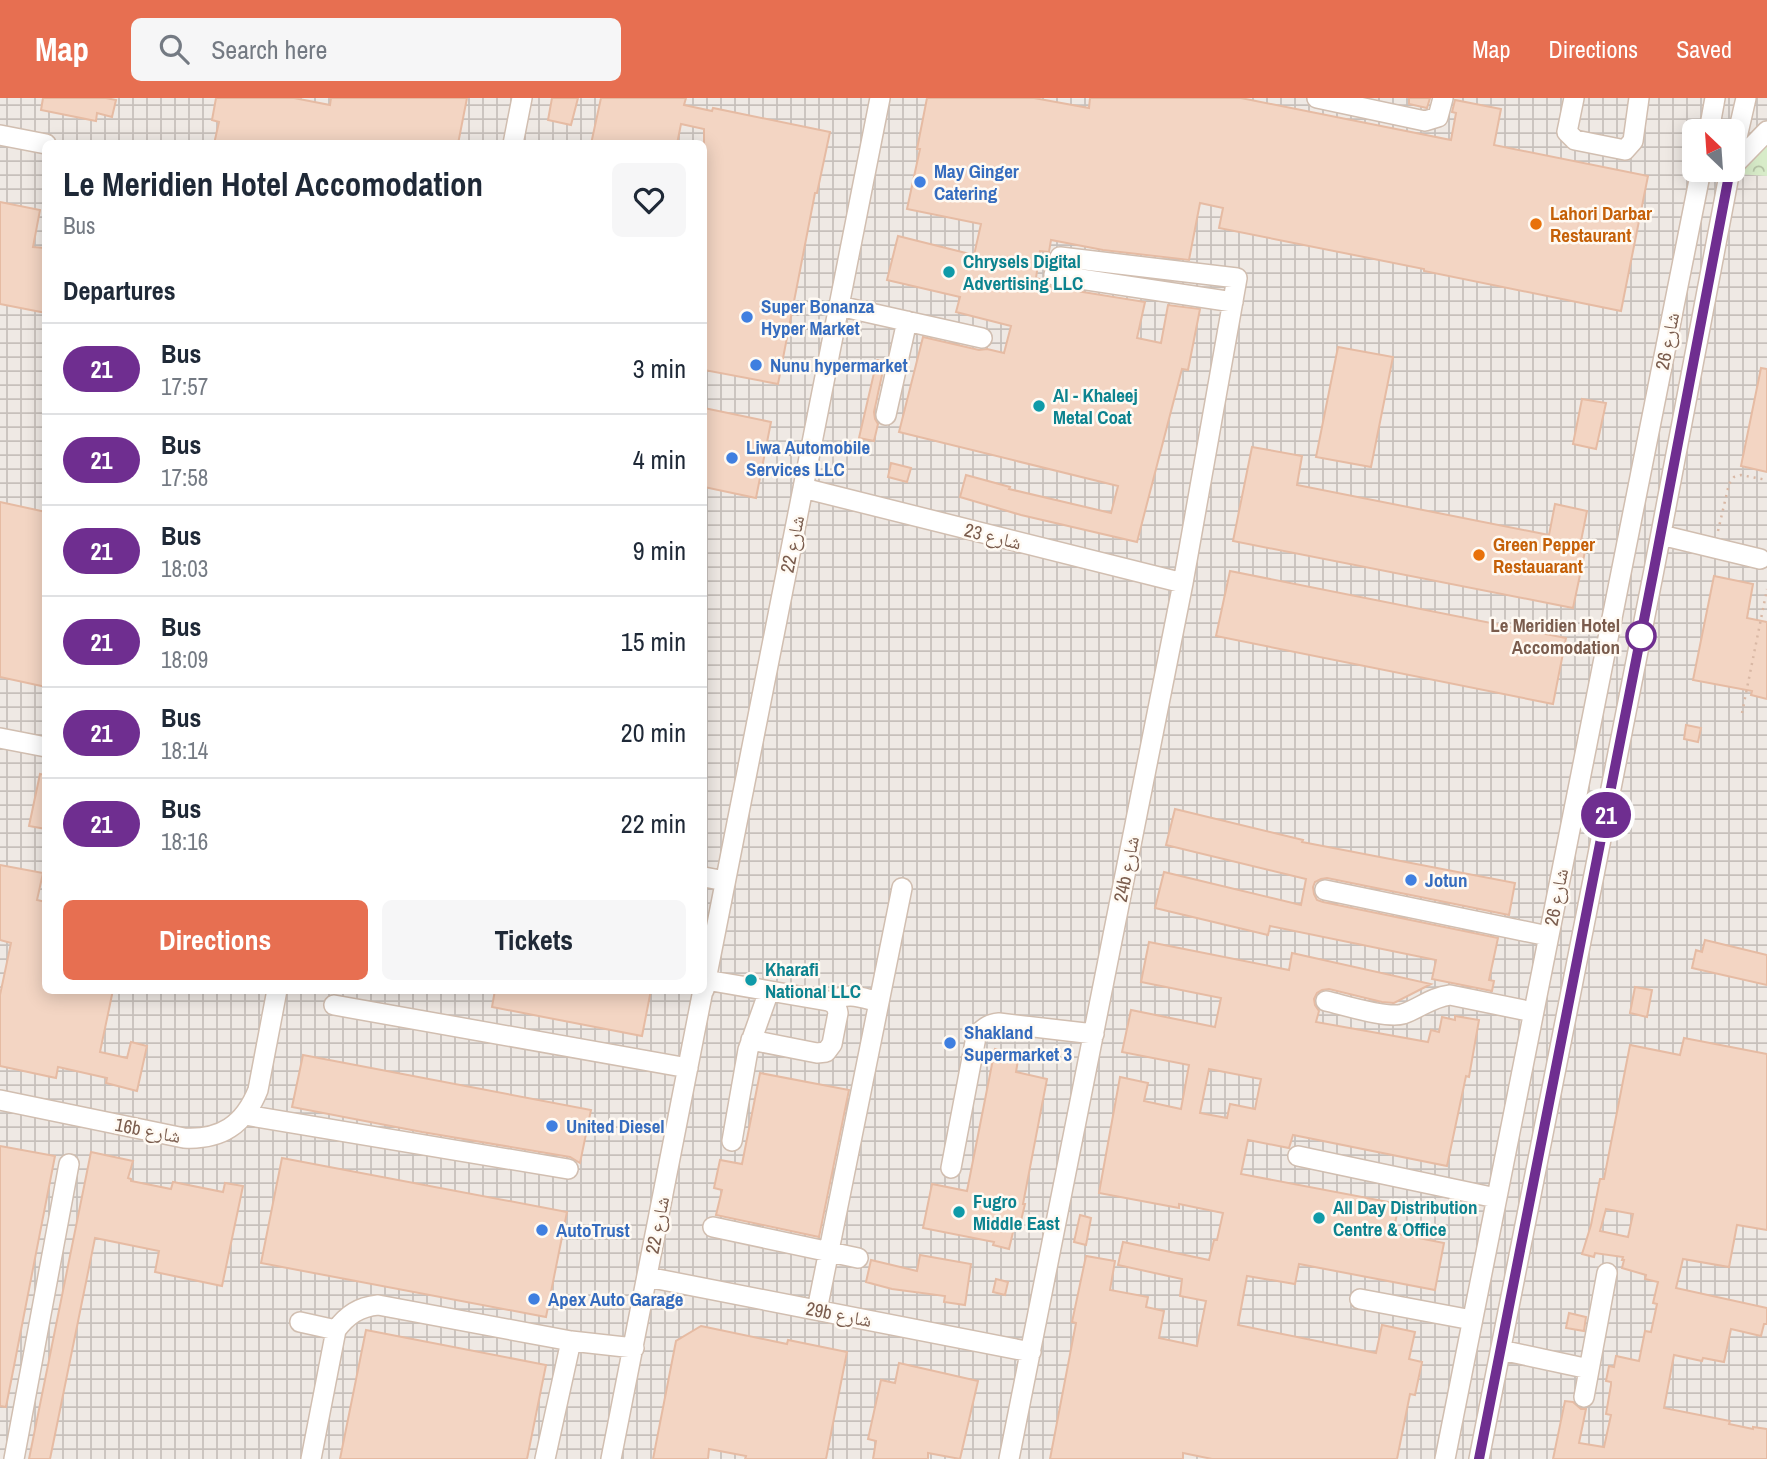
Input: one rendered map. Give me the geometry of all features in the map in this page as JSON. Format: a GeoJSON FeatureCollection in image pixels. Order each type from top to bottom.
{"type":"FeatureCollection","features":[{"type":"Feature","properties":{"kind":"street"},"geometry":{"type":"LineString","coordinates":[[514,140],[522,98]]}},
{"type":"Feature","properties":{"kind":"street","name":"شارع 22"},"geometry":{"type":"LineString","coordinates":[[707,972],[880,98]]}},
{"type":"Feature","properties":{"kind":"street"},"geometry":{"type":"LineString","coordinates":[[1317,98],[1425,121],[1437,117],[1443,98]]}},
{"type":"Feature","properties":{"kind":"street"},"geometry":{"type":"LineString","coordinates":[[1574,98],[1567,132],[1575,140],[1625,150],[1633,141],[1639,98]]}},
{"type":"Feature","properties":{"kind":"street"},"geometry":{"type":"LineString","coordinates":[[1712,119],[1716,98]]}},
{"type":"Feature","properties":{"kind":"street"},"geometry":{"type":"LineString","coordinates":[[1741,119],[1746,98]]}},
{"type":"Feature","properties":{"kind":"street"},"geometry":{"type":"LineString","coordinates":[[1745,154],[1767,131]]}},
{"type":"Feature","properties":{"kind":"street"},"geometry":{"type":"LineString","coordinates":[[0,135],[42,143]]}},
{"type":"Feature","properties":{"kind":"street","name":"شارع 26"},"geometry":{"type":"LineString","coordinates":[[1445,1459],[1699,182]]}},
{"type":"Feature","properties":{"kind":"street","name":"شارع 26"},"geometry":{"type":"LineString","coordinates":[[1479,1459],[1728,182]]}},
{"type":"Feature","properties":{"kind":"street","name":"24b شارع"},"geometry":{"type":"LineString","coordinates":[[1009,1459],[1183,583],[1233,302],[1237,278],[1060,257],[1054,275],[1233,302]]}},
{"type":"Feature","properties":{"kind":"street"},"geometry":{"type":"LineString","coordinates":[[839,306],[910,322],[983,333]]}},
{"type":"Feature","properties":{"kind":"street"},"geometry":{"type":"LineString","coordinates":[[886,415],[910,322]]}},
{"type":"Feature","properties":{"kind":"street","name":"شارع 23"},"geometry":{"type":"LineString","coordinates":[[803,488],[1183,583]]}},
{"type":"Feature","properties":{"kind":"street"},"geometry":{"type":"LineString","coordinates":[[1661,535],[1759,559]]}},
{"type":"Feature","properties":{"kind":"street"},"geometry":{"type":"LineString","coordinates":[[0,738],[42,746]]}},
{"type":"Feature","properties":{"kind":"street"},"geometry":{"type":"LineString","coordinates":[[707,878],[725,881]]}},
{"type":"Feature","properties":{"kind":"street"},"geometry":{"type":"LineString","coordinates":[[817,1310],[902,888]]}},
{"type":"Feature","properties":{"kind":"street"},"geometry":{"type":"LineString","coordinates":[[1325,890],[1548,936]]}},
{"type":"Feature","properties":{"kind":"street"},"geometry":{"type":"LineString","coordinates":[[707,987],[769,991],[832,1002],[836,1005],[838,1013],[832,1044],[826,1052],[817,1053],[751,1040]]}},
{"type":"Feature","properties":{"kind":"street"},"geometry":{"type":"LineString","coordinates":[[732,1141],[751,1040],[769,991]]}},
{"type":"Feature","properties":{"kind":"street"},"geometry":{"type":"LineString","coordinates":[[276,994],[258,1090],[245,1115],[568,1170]]}},
{"type":"Feature","properties":{"kind":"street","name":"شارع 22"},"geometry":{"type":"LineString","coordinates":[[611,1459],[703,994]]}},
{"type":"Feature","properties":{"kind":"street"},"geometry":{"type":"LineString","coordinates":[[832,1002],[851,995],[879,1002]]}},
{"type":"Feature","properties":{"kind":"street"},"geometry":{"type":"LineString","coordinates":[[1326,1001],[1393,1016],[1404,1014],[1437,997],[1450,995],[1533,1012]]}},
{"type":"Feature","properties":{"kind":"street"},"geometry":{"type":"LineString","coordinates":[[334,1005],[688,1068]]}},
{"type":"Feature","properties":{"kind":"street"},"geometry":{"type":"LineString","coordinates":[[951,1167],[976,1037],[983,1029],[993,1023],[999,1023],[1094,1034]]}},
{"type":"Feature","properties":{"kind":"street","name":"16b شارع"},"geometry":{"type":"LineString","coordinates":[[0,1100],[198,1139],[224,1132],[245,1115]]}},
{"type":"Feature","properties":{"kind":"street"},"geometry":{"type":"LineString","coordinates":[[1514,1103],[1528,1116],[1546,1118]]}},
{"type":"Feature","properties":{"kind":"street"},"geometry":{"type":"LineString","coordinates":[[1297,1156],[1496,1198]]}},
{"type":"Feature","properties":{"kind":"street"},"geometry":{"type":"LineString","coordinates":[[14,1459],[69,1164]]}},
{"type":"Feature","properties":{"kind":"street"},"geometry":{"type":"LineString","coordinates":[[713,1227],[858,1258]]}},
{"type":"Feature","properties":{"kind":"street"},"geometry":{"type":"LineString","coordinates":[[1584,1397],[1607,1273]]}},
{"type":"Feature","properties":{"kind":"street","name":"29b شارع"},"geometry":{"type":"LineString","coordinates":[[646,1276],[1031,1352]]}},
{"type":"Feature","properties":{"kind":"street"},"geometry":{"type":"LineString","coordinates":[[1360,1299],[1472,1320]]}},
{"type":"Feature","properties":{"kind":"street"},"geometry":{"type":"LineString","coordinates":[[312,1459],[336,1330],[357,1310],[377,1305],[571,1341],[634,1348]]}},
{"type":"Feature","properties":{"kind":"street"},"geometry":{"type":"LineString","coordinates":[[300,1322],[336,1330]]}},
{"type":"Feature","properties":{"kind":"street"},"geometry":{"type":"LineString","coordinates":[[545,1459],[571,1341]]}},
{"type":"Feature","properties":{"kind":"street"},"geometry":{"type":"LineString","coordinates":[[1501,1350],[1589,1369]]}},
{"type":"Feature","properties":{"kind":"street"},"geometry":{"type":"LineString","coordinates":[[1484,1438],[1486,1459]]}},
{"type":"Feature","properties":{"kind":"path"},"geometry":{"type":"LineString","coordinates":[[1714,548],[1731,480],[1741,475],[1767,480]]}},
{"type":"Feature","properties":{"kind":"path"},"geometry":{"type":"LineString","coordinates":[[1742,713],[1767,589]]}},
{"type":"Feature","properties":{"kind":"shaded area"},"geometry":{"type":"Polygon","coordinates":[[[0,98],[1767,98],[1767,1459],[0,1459],[0,98]]]}},
{"type":"Feature","properties":{"kind":"green space"},"geometry":{"type":"Polygon","coordinates":[[[1767,138],[1767,176],[1745,175],[1745,164],[1767,138]]]}},
{"type":"Feature","properties":{"kind":"building"},"geometry":{"type":"Polygon","coordinates":[[[43,98],[116,100],[112,117],[97,113],[96,121],[41,110],[43,98]]]}},
{"type":"Feature","properties":{"kind":"building"},"geometry":{"type":"Polygon","coordinates":[[[216,98],[294,98],[330,105],[331,98],[467,98],[459,140],[215,140],[219,122],[212,120],[216,98]]]}},
{"type":"Feature","properties":{"kind":"building"},"geometry":{"type":"Polygon","coordinates":[[[552,98],[578,98],[571,125],[548,120],[552,98]]]}},
{"type":"Feature","properties":{"kind":"building"},"geometry":{"type":"Polygon","coordinates":[[[601,98],[686,98],[684,105],[712,111],[713,108],[830,132],[815,193],[778,384],[707,371],[707,140],[704,140],[704,129],[681,124],[678,140],[592,140],[601,98]]]}},
{"type":"Feature","properties":{"kind":"building"},"geometry":{"type":"Polygon","coordinates":[[[927,98],[1034,98],[1089,108],[1090,98],[1241,98],[1451,140],[1456,113],[1452,112],[1455,100],[1501,109],[1494,145],[1648,176],[1621,311],[1219,228],[1223,208],[1200,203],[1189,260],[1103,250],[1051,240],[1049,252],[1040,251],[1036,278],[1052,287],[1145,302],[1137,338],[1161,343],[1168,305],[1200,309],[1188,370],[1182,369],[1137,542],[1021,515],[960,497],[966,475],[1010,487],[1009,489],[1111,513],[1118,486],[899,432],[923,337],[1004,353],[1011,326],[956,312],[960,297],[887,280],[898,236],[974,255],[981,224],[907,209],[920,149],[917,149],[927,98]]]}},
{"type":"Feature","properties":{"kind":"building"},"geometry":{"type":"Polygon","coordinates":[[[1409,98],[1430,98],[1427,108],[1409,104],[1409,98]]]}},
{"type":"Feature","properties":{"kind":"building"},"geometry":{"type":"Polygon","coordinates":[[[0,202],[40,210],[33,247],[42,248],[42,312],[0,304],[0,202]]]}},
{"type":"Feature","properties":{"kind":"building"},"geometry":{"type":"Polygon","coordinates":[[[1338,347],[1393,357],[1371,467],[1316,457],[1338,347]]]}},
{"type":"Feature","properties":{"kind":"building"},"geometry":{"type":"Polygon","coordinates":[[[877,360],[885,361],[874,412],[878,424],[874,441],[859,438],[877,360]]]}},
{"type":"Feature","properties":{"kind":"building"},"geometry":{"type":"Polygon","coordinates":[[[1761,368],[1767,369],[1767,472],[1741,466],[1761,368]]]}},
{"type":"Feature","properties":{"kind":"building"},"geometry":{"type":"Polygon","coordinates":[[[1582,399],[1606,403],[1596,449],[1573,444],[1582,399]]]}},
{"type":"Feature","properties":{"kind":"building"},"geometry":{"type":"Polygon","coordinates":[[[707,409],[771,422],[756,498],[707,488],[707,409]]]}},
{"type":"Feature","properties":{"kind":"building"},"geometry":{"type":"Polygon","coordinates":[[[1252,447],[1302,456],[1297,485],[1549,535],[1555,504],[1587,511],[1581,541],[1587,542],[1573,608],[1233,541],[1252,447]]]}},
{"type":"Feature","properties":{"kind":"building"},"geometry":{"type":"Polygon","coordinates":[[[891,463],[911,468],[907,482],[888,477],[891,463]]]}},
{"type":"Feature","properties":{"kind":"building"},"geometry":{"type":"Polygon","coordinates":[[[0,502],[42,511],[42,686],[0,677],[0,502]]]}},
{"type":"Feature","properties":{"kind":"building"},"geometry":{"type":"Polygon","coordinates":[[[1230,571],[1566,638],[1553,704],[1216,636],[1230,571]]]}},
{"type":"Feature","properties":{"kind":"building"},"geometry":{"type":"Polygon","coordinates":[[[1714,576],[1753,584],[1747,618],[1767,622],[1767,699],[1751,695],[1752,691],[1693,680],[1714,576]]]}},
{"type":"Feature","properties":{"kind":"building"},"geometry":{"type":"Polygon","coordinates":[[[1686,725],[1701,728],[1698,742],[1684,739],[1686,725]]]}},
{"type":"Feature","properties":{"kind":"building"},"geometry":{"type":"Polygon","coordinates":[[[40,774],[42,774],[42,828],[29,826],[40,774]]]}},
{"type":"Feature","properties":{"kind":"building"},"geometry":{"type":"Polygon","coordinates":[[[1175,809],[1303,840],[1302,842],[1515,883],[1509,915],[1327,878],[1315,882],[1313,887],[1317,900],[1323,902],[1498,938],[1489,980],[1494,981],[1492,991],[1432,979],[1436,960],[1270,926],[1268,935],[1155,908],[1164,872],[1301,905],[1306,879],[1166,845],[1175,809]]]}},
{"type":"Feature","properties":{"kind":"building"},"geometry":{"type":"Polygon","coordinates":[[[0,865],[42,873],[37,900],[42,901],[42,994],[112,994],[100,1052],[127,1058],[131,1042],[147,1046],[137,1091],[106,1083],[107,1078],[58,1067],[56,1078],[0,1066],[0,995],[11,943],[0,940],[0,865]]]}},
{"type":"Feature","properties":{"kind":"building"},"geometry":{"type":"Polygon","coordinates":[[[1705,940],[1767,955],[1767,985],[1692,968],[1696,950],[1702,952],[1705,940]]]}},
{"type":"Feature","properties":{"kind":"building"},"geometry":{"type":"Polygon","coordinates":[[[1149,942],[1289,970],[1292,953],[1431,984],[1394,1003],[1329,989],[1322,990],[1314,999],[1319,1011],[1316,1022],[1428,1042],[1431,1030],[1439,1032],[1442,1017],[1479,1020],[1469,1077],[1466,1076],[1447,1166],[1293,1135],[1289,1148],[1248,1140],[1241,1174],[1399,1204],[1393,1233],[1444,1243],[1435,1290],[1299,1264],[1295,1284],[1247,1276],[1238,1325],[1376,1353],[1382,1325],[1415,1332],[1409,1359],[1422,1362],[1415,1395],[1410,1394],[1397,1459],[1212,1459],[1183,1453],[1183,1459],[1050,1459],[1076,1323],[1072,1322],[1086,1256],[1115,1261],[1110,1290],[1148,1297],[1146,1307],[1164,1311],[1159,1338],[1197,1346],[1206,1301],[1180,1296],[1182,1279],[1118,1265],[1123,1242],[1209,1260],[1223,1213],[1099,1193],[1120,1077],[1148,1083],[1144,1101],[1181,1109],[1189,1065],[1122,1052],[1131,1010],[1215,1027],[1221,998],[1141,982],[1149,942]],[[1209,1069],[1200,1113],[1227,1118],[1230,1104],[1255,1109],[1261,1079],[1209,1069]]]}},
{"type":"Feature","properties":{"kind":"building"},"geometry":{"type":"Polygon","coordinates":[[[1635,987],[1652,990],[1647,1017],[1630,1013],[1635,987]]]}},
{"type":"Feature","properties":{"kind":"building"},"geometry":{"type":"Polygon","coordinates":[[[494,994],[650,994],[642,1036],[492,1007],[494,994]]]}},
{"type":"Feature","properties":{"kind":"building"},"geometry":{"type":"Polygon","coordinates":[[[1684,1038],[1767,1054],[1767,1230],[1737,1225],[1729,1267],[1683,1259],[1676,1288],[1767,1308],[1767,1324],[1764,1324],[1761,1336],[1731,1329],[1724,1362],[1674,1355],[1664,1408],[1730,1421],[1729,1424],[1753,1429],[1767,1429],[1767,1459],[1553,1459],[1565,1401],[1586,1409],[1579,1443],[1604,1447],[1611,1415],[1606,1414],[1611,1385],[1611,1382],[1606,1381],[1609,1366],[1614,1367],[1616,1356],[1639,1361],[1645,1331],[1651,1332],[1658,1282],[1645,1279],[1646,1275],[1622,1268],[1623,1257],[1595,1253],[1594,1257],[1582,1254],[1600,1179],[1604,1179],[1630,1045],[1680,1055],[1684,1038]],[[1606,1209],[1600,1231],[1628,1237],[1633,1214],[1606,1209]]]}},
{"type":"Feature","properties":{"kind":"building"},"geometry":{"type":"Polygon","coordinates":[[[995,1049],[1019,1054],[1016,1072],[1047,1079],[1025,1204],[1019,1229],[1014,1228],[1009,1249],[993,1245],[994,1242],[923,1228],[932,1184],[967,1191],[995,1049]]]}},
{"type":"Feature","properties":{"kind":"building"},"geometry":{"type":"Polygon","coordinates":[[[303,1055],[591,1110],[580,1163],[570,1157],[292,1107],[303,1055]]]}},
{"type":"Feature","properties":{"kind":"building"},"geometry":{"type":"Polygon","coordinates":[[[760,1073],[849,1090],[819,1237],[716,1215],[722,1190],[714,1188],[720,1160],[742,1164],[760,1073]]]}},
{"type":"Feature","properties":{"kind":"building"},"geometry":{"type":"Polygon","coordinates":[[[0,1146],[55,1156],[6,1407],[0,1406],[0,1146]]]}},
{"type":"Feature","properties":{"kind":"building"},"geometry":{"type":"Polygon","coordinates":[[[91,1152],[133,1161],[128,1178],[131,1181],[171,1189],[173,1182],[223,1192],[225,1183],[243,1186],[222,1286],[155,1272],[159,1251],[95,1238],[50,1459],[29,1459],[91,1152]]]}},
{"type":"Feature","properties":{"kind":"building"},"geometry":{"type":"Polygon","coordinates":[[[282,1158],[567,1212],[546,1317],[261,1263],[282,1158]]]}},
{"type":"Feature","properties":{"kind":"building"},"geometry":{"type":"Polygon","coordinates":[[[1080,1215],[1091,1218],[1086,1245],[1074,1242],[1080,1215]]]}},
{"type":"Feature","properties":{"kind":"building"},"geometry":{"type":"Polygon","coordinates":[[[920,1255],[971,1264],[965,1305],[944,1302],[945,1296],[892,1289],[866,1282],[871,1260],[917,1271],[920,1255]]]}},
{"type":"Feature","properties":{"kind":"building"},"geometry":{"type":"Polygon","coordinates":[[[996,1279],[1008,1282],[1005,1295],[993,1292],[996,1279]]]}},
{"type":"Feature","properties":{"kind":"building"},"geometry":{"type":"Polygon","coordinates":[[[1569,1313],[1586,1317],[1584,1331],[1566,1328],[1569,1313]]]}},
{"type":"Feature","properties":{"kind":"building"},"geometry":{"type":"Polygon","coordinates":[[[701,1326],[787,1344],[788,1340],[847,1352],[826,1459],[745,1459],[746,1456],[709,1449],[708,1459],[653,1459],[676,1341],[701,1326]]]}},
{"type":"Feature","properties":{"kind":"building"},"geometry":{"type":"Polygon","coordinates":[[[366,1330],[546,1365],[527,1459],[340,1459],[366,1330]]]}},
{"type":"Feature","properties":{"kind":"building"},"geometry":{"type":"Polygon","coordinates":[[[899,1363],[978,1381],[960,1459],[928,1453],[928,1459],[873,1459],[876,1441],[868,1439],[881,1380],[895,1383],[899,1363]]]}},
{"type":"Feature","properties":{"kind":"bus line","name":"21"},"geometry":{"type":"LineString","coordinates":[[1479,1459],[1728,182]]}},
{"type":"Feature","properties":{"kind":"place","name":"May Ginger Catering"},"geometry":{"type":"Point","coordinates":[920,182]}},
{"type":"Feature","properties":{"kind":"place","name":"Lahori Darbar Restaurant"},"geometry":{"type":"Point","coordinates":[1536,224]}},
{"type":"Feature","properties":{"kind":"place","name":"Chrysels Digital Advertising LLC"},"geometry":{"type":"Point","coordinates":[949,272]}},
{"type":"Feature","properties":{"kind":"place","name":"Super Bonanza Hyper Market"},"geometry":{"type":"Point","coordinates":[747,317]}},
{"type":"Feature","properties":{"kind":"place","name":"Nunu hypermarket"},"geometry":{"type":"Point","coordinates":[756,365]}},
{"type":"Feature","properties":{"kind":"place","name":"Al - Khaleej Metal Coat"},"geometry":{"type":"Point","coordinates":[1039,406]}},
{"type":"Feature","properties":{"kind":"place","name":"Liwa Automobile Services LLC"},"geometry":{"type":"Point","coordinates":[732,458]}},
{"type":"Feature","properties":{"kind":"place","name":"Green Pepper Restauarant"},"geometry":{"type":"Point","coordinates":[1479,555]}},
{"type":"Feature","properties":{"kind":"place","name":"Le Meridien Hotel Accomodation"},"geometry":{"type":"Point","coordinates":[1641,636]}},
{"type":"Feature","properties":{"kind":"place","name":"Jotun"},"geometry":{"type":"Point","coordinates":[1411,880]}},
{"type":"Feature","properties":{"kind":"place","name":"Kharafi National LLC"},"geometry":{"type":"Point","coordinates":[751,980]}},
{"type":"Feature","properties":{"kind":"place","name":"Shakland Supermarket 3"},"geometry":{"type":"Point","coordinates":[950,1043]}},
{"type":"Feature","properties":{"kind":"place","name":"United Diesel"},"geometry":{"type":"Point","coordinates":[552,1126]}},
{"type":"Feature","properties":{"kind":"place","name":"Fugro Middle East"},"geometry":{"type":"Point","coordinates":[959,1212]}},
{"type":"Feature","properties":{"kind":"place","name":"All Day Distribution Centre & Office"},"geometry":{"type":"Point","coordinates":[1319,1218]}},
{"type":"Feature","properties":{"kind":"place","name":"AutoTrust"},"geometry":{"type":"Point","coordinates":[542,1230]}},
{"type":"Feature","properties":{"kind":"place","name":"Apex Auto Garage"},"geometry":{"type":"Point","coordinates":[534,1299]}}]}
